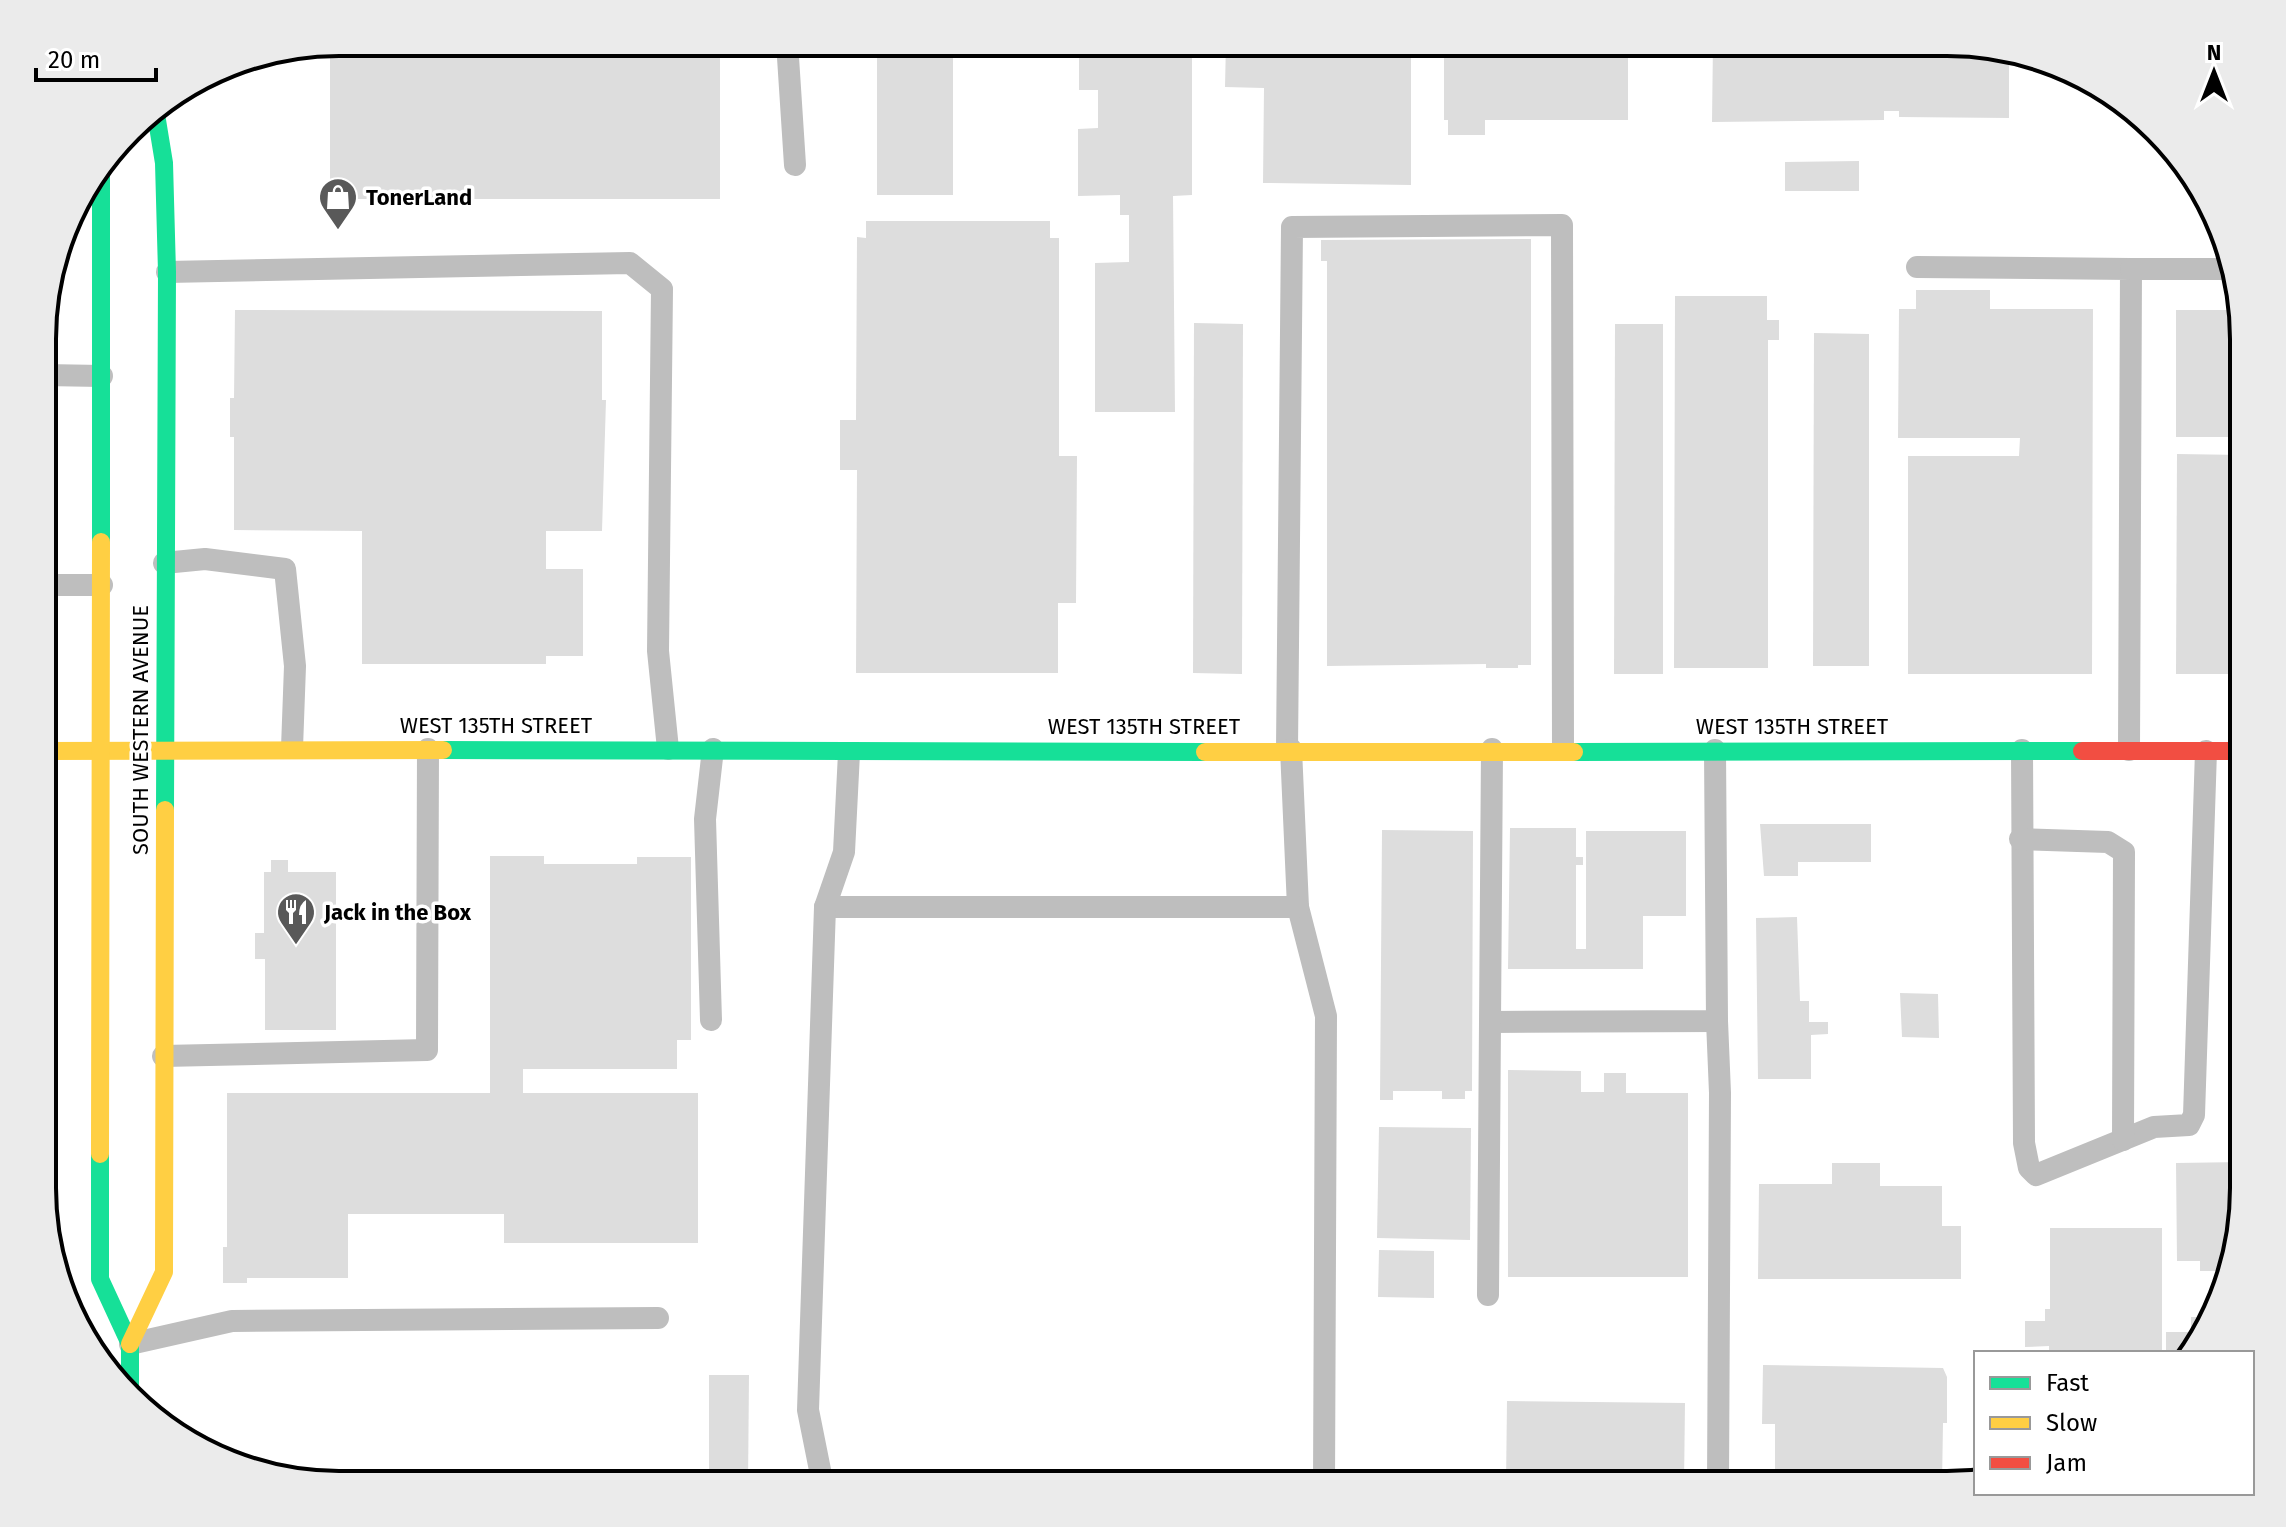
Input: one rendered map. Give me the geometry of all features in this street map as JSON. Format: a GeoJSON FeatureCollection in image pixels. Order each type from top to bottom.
{"type":"FeatureCollection","features":[{"type":"Feature","properties":{"kind":"main road","name":"SOUTH WESTERN AVENUE"},"geometry":{"type":"LineString","coordinates":[[130,1344],[164,1272],[167,272],[164,163],[157,122]]}},
{"type":"Feature","properties":{"kind":"main road","name":"SOUTH WESTERN AVENUE"},"geometry":{"type":"LineString","coordinates":[[101,186],[100,1279],[130,1344],[130,1379]]}},
{"type":"Feature","properties":{"kind":"main road","name":"WEST 135TH STREET"},"geometry":{"type":"LineString","coordinates":[[56,751],[292,748],[713,749],[849,753],[1289,749],[2229,751]]}},
{"type":"Feature","properties":{"kind":"lane"},"geometry":{"type":"LineString","coordinates":[[788,57],[795,165]]}},
{"type":"Feature","properties":{"kind":"lane"},"geometry":{"type":"LineString","coordinates":[[1324,1470],[1326,1016],[1298,907],[1289,749],[1292,227],[1562,225],[1563,749]]}},
{"type":"Feature","properties":{"kind":"lane"},"geometry":{"type":"LineString","coordinates":[[167,272],[630,263],[662,289],[658,651],[668,749]]}},
{"type":"Feature","properties":{"kind":"lane"},"geometry":{"type":"LineString","coordinates":[[1917,267],[2221,269]]}},
{"type":"Feature","properties":{"kind":"lane"},"geometry":{"type":"LineString","coordinates":[[2129,750],[2131,269]]}},
{"type":"Feature","properties":{"kind":"lane"},"geometry":{"type":"LineString","coordinates":[[56,375],[102,376]]}},
{"type":"Feature","properties":{"kind":"lane"},"geometry":{"type":"LineString","coordinates":[[164,563],[205,559],[285,569],[295,666],[292,748]]}},
{"type":"Feature","properties":{"kind":"lane"},"geometry":{"type":"LineString","coordinates":[[56,585],[102,585]]}},
{"type":"Feature","properties":{"kind":"lane"},"geometry":{"type":"LineString","coordinates":[[163,1056],[427,1050],[428,749]]}},
{"type":"Feature","properties":{"kind":"lane"},"geometry":{"type":"LineString","coordinates":[[711,1020],[705,819],[713,749]]}},
{"type":"Feature","properties":{"kind":"lane"},"geometry":{"type":"LineString","coordinates":[[1488,1295],[1492,749]]}},
{"type":"Feature","properties":{"kind":"lane"},"geometry":{"type":"LineString","coordinates":[[1715,750],[1720,1093],[1718,1470]]}},
{"type":"Feature","properties":{"kind":"lane"},"geometry":{"type":"LineString","coordinates":[[2022,750],[2020,839],[2024,1143],[2029,1168],[2036,1175],[2154,1127],[2189,1125],[2194,1115],[2206,751]]}},
{"type":"Feature","properties":{"kind":"lane"},"geometry":{"type":"LineString","coordinates":[[820,1471],[808,1410],[825,907],[844,852],[849,753]]}},
{"type":"Feature","properties":{"kind":"lane"},"geometry":{"type":"LineString","coordinates":[[2020,839],[2108,842],[2124,852],[2123,1140]]}},
{"type":"Feature","properties":{"kind":"lane"},"geometry":{"type":"LineString","coordinates":[[825,907],[1298,907]]}},
{"type":"Feature","properties":{"kind":"lane"},"geometry":{"type":"LineString","coordinates":[[1490,1022],[1717,1021]]}},
{"type":"Feature","properties":{"kind":"lane"},"geometry":{"type":"LineString","coordinates":[[130,1344],[232,1321],[658,1318]]}},
{"type":"Feature","properties":{"kind":"building"},"geometry":{"type":"Polygon","coordinates":[[[1192,56],[1192,195],[1173,196],[1175,412],[1095,412],[1095,263],[1129,262],[1129,215],[1120,215],[1120,195],[1078,196],[1078,129],[1098,128],[1098,90],[1079,90],[1079,57],[1192,56]]]}},
{"type":"Feature","properties":{"kind":"building"},"geometry":{"type":"Polygon","coordinates":[[[1226,56],[1411,56],[1411,185],[1263,183],[1264,88],[1225,87],[1226,56]]]}},
{"type":"Feature","properties":{"kind":"building"},"geometry":{"type":"Polygon","coordinates":[[[1444,56],[1628,56],[1628,120],[1485,120],[1485,135],[1448,135],[1448,120],[1444,120],[1444,56]]]}},
{"type":"Feature","properties":{"kind":"building"},"geometry":{"type":"Polygon","coordinates":[[[1713,56],[1947,56],[2009,63],[2009,118],[1899,117],[1899,111],[1884,111],[1884,120],[1712,122],[1713,56]]]}},
{"type":"Feature","properties":{"kind":"building"},"geometry":{"type":"Polygon","coordinates":[[[330,57],[720,57],[720,199],[330,199],[330,57]]]}},
{"type":"Feature","properties":{"kind":"building"},"geometry":{"type":"Polygon","coordinates":[[[877,57],[953,57],[953,195],[877,195],[877,57]]]}},
{"type":"Feature","properties":{"kind":"building"},"geometry":{"type":"Polygon","coordinates":[[[1859,161],[1859,191],[1785,191],[1785,162],[1859,161]]]}},
{"type":"Feature","properties":{"kind":"building"},"geometry":{"type":"Polygon","coordinates":[[[866,221],[1050,221],[1050,238],[1059,238],[1059,456],[1077,456],[1076,603],[1058,603],[1058,673],[856,673],[857,470],[840,470],[840,420],[856,420],[857,237],[866,238],[866,221]]]}},
{"type":"Feature","properties":{"kind":"building"},"geometry":{"type":"Polygon","coordinates":[[[1531,239],[1531,665],[1518,665],[1518,668],[1486,668],[1486,664],[1327,666],[1327,261],[1321,261],[1321,240],[1531,239]]]}},
{"type":"Feature","properties":{"kind":"building"},"geometry":{"type":"Polygon","coordinates":[[[1916,290],[1990,290],[1990,309],[2093,309],[2092,674],[1908,674],[1908,456],[2019,456],[2020,438],[1898,438],[1899,309],[1916,309],[1916,290]]]}},
{"type":"Feature","properties":{"kind":"building"},"geometry":{"type":"Polygon","coordinates":[[[1675,296],[1767,296],[1767,320],[1779,320],[1779,340],[1768,340],[1768,668],[1674,668],[1675,296]]]}},
{"type":"Feature","properties":{"kind":"building"},"geometry":{"type":"Polygon","coordinates":[[[235,310],[602,311],[602,400],[606,400],[602,531],[546,531],[546,569],[583,569],[583,656],[546,656],[546,664],[362,664],[362,531],[234,530],[234,437],[230,437],[230,398],[234,398],[235,310]]]}},
{"type":"Feature","properties":{"kind":"building"},"geometry":{"type":"Polygon","coordinates":[[[2176,310],[2228,310],[2229,437],[2176,437],[2176,310]]]}},
{"type":"Feature","properties":{"kind":"building"},"geometry":{"type":"Polygon","coordinates":[[[1194,323],[1243,324],[1242,674],[1193,673],[1194,323]]]}},
{"type":"Feature","properties":{"kind":"building"},"geometry":{"type":"Polygon","coordinates":[[[1615,324],[1663,324],[1663,674],[1614,674],[1615,324]]]}},
{"type":"Feature","properties":{"kind":"building"},"geometry":{"type":"Polygon","coordinates":[[[1814,333],[1869,334],[1869,666],[1813,666],[1814,333]]]}},
{"type":"Feature","properties":{"kind":"building"},"geometry":{"type":"Polygon","coordinates":[[[2177,454],[2229,455],[2229,674],[2176,674],[2177,454]]]}},
{"type":"Feature","properties":{"kind":"building"},"geometry":{"type":"Polygon","coordinates":[[[1760,824],[1871,824],[1871,862],[1798,862],[1798,876],[1764,876],[1760,824]]]}},
{"type":"Feature","properties":{"kind":"building"},"geometry":{"type":"Polygon","coordinates":[[[1510,828],[1576,828],[1576,857],[1583,857],[1583,865],[1576,865],[1576,949],[1586,949],[1586,831],[1686,831],[1686,916],[1643,916],[1643,969],[1508,969],[1510,828]]]}},
{"type":"Feature","properties":{"kind":"building"},"geometry":{"type":"Polygon","coordinates":[[[1382,830],[1473,831],[1472,1091],[1465,1091],[1465,1099],[1442,1099],[1442,1091],[1393,1091],[1393,1100],[1380,1100],[1382,830]]]}},
{"type":"Feature","properties":{"kind":"building"},"geometry":{"type":"Polygon","coordinates":[[[490,856],[544,856],[544,864],[637,864],[637,857],[691,857],[691,1040],[677,1040],[677,1069],[523,1069],[523,1093],[698,1093],[698,1243],[504,1243],[504,1214],[348,1214],[348,1278],[247,1278],[247,1283],[223,1283],[223,1247],[227,1247],[227,1093],[490,1093],[490,856]]]}},
{"type":"Feature","properties":{"kind":"building","name":"Jack in the Box"},"geometry":{"type":"Polygon","coordinates":[[[271,860],[288,860],[288,872],[336,872],[336,1030],[265,1030],[265,959],[255,959],[255,933],[264,933],[264,872],[271,872],[271,860]]]}},
{"type":"Feature","properties":{"kind":"building"},"geometry":{"type":"Polygon","coordinates":[[[1797,917],[1800,1001],[1809,1001],[1809,1022],[1828,1022],[1828,1034],[1811,1035],[1811,1079],[1758,1079],[1756,918],[1797,917]]]}},
{"type":"Feature","properties":{"kind":"building"},"geometry":{"type":"Polygon","coordinates":[[[1900,993],[1938,994],[1939,1038],[1902,1037],[1900,993]]]}},
{"type":"Feature","properties":{"kind":"building"},"geometry":{"type":"Polygon","coordinates":[[[1508,1070],[1581,1071],[1581,1092],[1604,1092],[1604,1073],[1626,1073],[1626,1093],[1688,1093],[1688,1277],[1508,1277],[1508,1070]]]}},
{"type":"Feature","properties":{"kind":"building"},"geometry":{"type":"Polygon","coordinates":[[[1379,1127],[1471,1128],[1470,1240],[1377,1238],[1379,1127]]]}},
{"type":"Feature","properties":{"kind":"building"},"geometry":{"type":"Polygon","coordinates":[[[2230,1162],[2228,1225],[2217,1271],[2200,1271],[2200,1261],[2177,1261],[2176,1163],[2230,1162]]]}},
{"type":"Feature","properties":{"kind":"building"},"geometry":{"type":"Polygon","coordinates":[[[1832,1163],[1880,1163],[1880,1186],[1942,1186],[1942,1226],[1961,1226],[1961,1279],[1758,1279],[1759,1184],[1832,1184],[1832,1163]]]}},
{"type":"Feature","properties":{"kind":"building"},"geometry":{"type":"Polygon","coordinates":[[[2050,1228],[2162,1228],[2162,1351],[2049,1351],[2049,1346],[2025,1347],[2025,1321],[2045,1321],[2045,1309],[2050,1309],[2050,1228]]]}},
{"type":"Feature","properties":{"kind":"building"},"geometry":{"type":"Polygon","coordinates":[[[1379,1250],[1434,1251],[1434,1298],[1378,1297],[1379,1250]]]}},
{"type":"Feature","properties":{"kind":"building"},"geometry":{"type":"Polygon","coordinates":[[[2191,1317],[2199,1317],[2192,1330],[2191,1317]]]}},
{"type":"Feature","properties":{"kind":"building"},"geometry":{"type":"Polygon","coordinates":[[[2166,1332],[2191,1332],[2178,1351],[2166,1351],[2166,1332]]]}},
{"type":"Feature","properties":{"kind":"building"},"geometry":{"type":"Polygon","coordinates":[[[1763,1365],[1943,1368],[1947,1377],[1942,1470],[1775,1470],[1775,1424],[1762,1424],[1763,1365]]]}},
{"type":"Feature","properties":{"kind":"building"},"geometry":{"type":"Polygon","coordinates":[[[709,1375],[749,1375],[748,1471],[709,1471],[709,1375]]]}},
{"type":"Feature","properties":{"kind":"building"},"geometry":{"type":"Polygon","coordinates":[[[1507,1401],[1685,1403],[1684,1470],[1506,1470],[1507,1401]]]}},
{"type":"Feature","properties":{"kind":"traffic: fast"},"geometry":{"type":"LineString","coordinates":[[157,122],[164,163],[167,272],[165,810]]}},
{"type":"Feature","properties":{"kind":"traffic: fast"},"geometry":{"type":"LineString","coordinates":[[101,186],[101,542]]}},
{"type":"Feature","properties":{"kind":"traffic: fast"},"geometry":{"type":"LineString","coordinates":[[443,750],[1205,752]]}},
{"type":"Feature","properties":{"kind":"traffic: fast"},"geometry":{"type":"LineString","coordinates":[[1574,752],[2082,751]]}},
{"type":"Feature","properties":{"kind":"traffic: fast"},"geometry":{"type":"LineString","coordinates":[[100,1154],[100,1279],[130,1344],[130,1379]]}},
{"type":"Feature","properties":{"kind":"traffic: slow"},"geometry":{"type":"LineString","coordinates":[[100,1154],[101,542]]}},
{"type":"Feature","properties":{"kind":"traffic: slow"},"geometry":{"type":"LineString","coordinates":[[56,751],[443,750]]}},
{"type":"Feature","properties":{"kind":"traffic: slow"},"geometry":{"type":"LineString","coordinates":[[1205,752],[1574,752]]}},
{"type":"Feature","properties":{"kind":"traffic: slow"},"geometry":{"type":"LineString","coordinates":[[130,1344],[164,1272],[165,810]]}},
{"type":"Feature","properties":{"kind":"traffic: jam"},"geometry":{"type":"LineString","coordinates":[[2082,751],[2229,751]]}},
{"type":"Feature","properties":{"kind":"place","name":"TonerLand"},"geometry":{"type":"Point","coordinates":[338,231]}},
{"type":"Feature","properties":{"kind":"place","name":"Jack in the Box"},"geometry":{"type":"Point","coordinates":[296,946]}}]}
